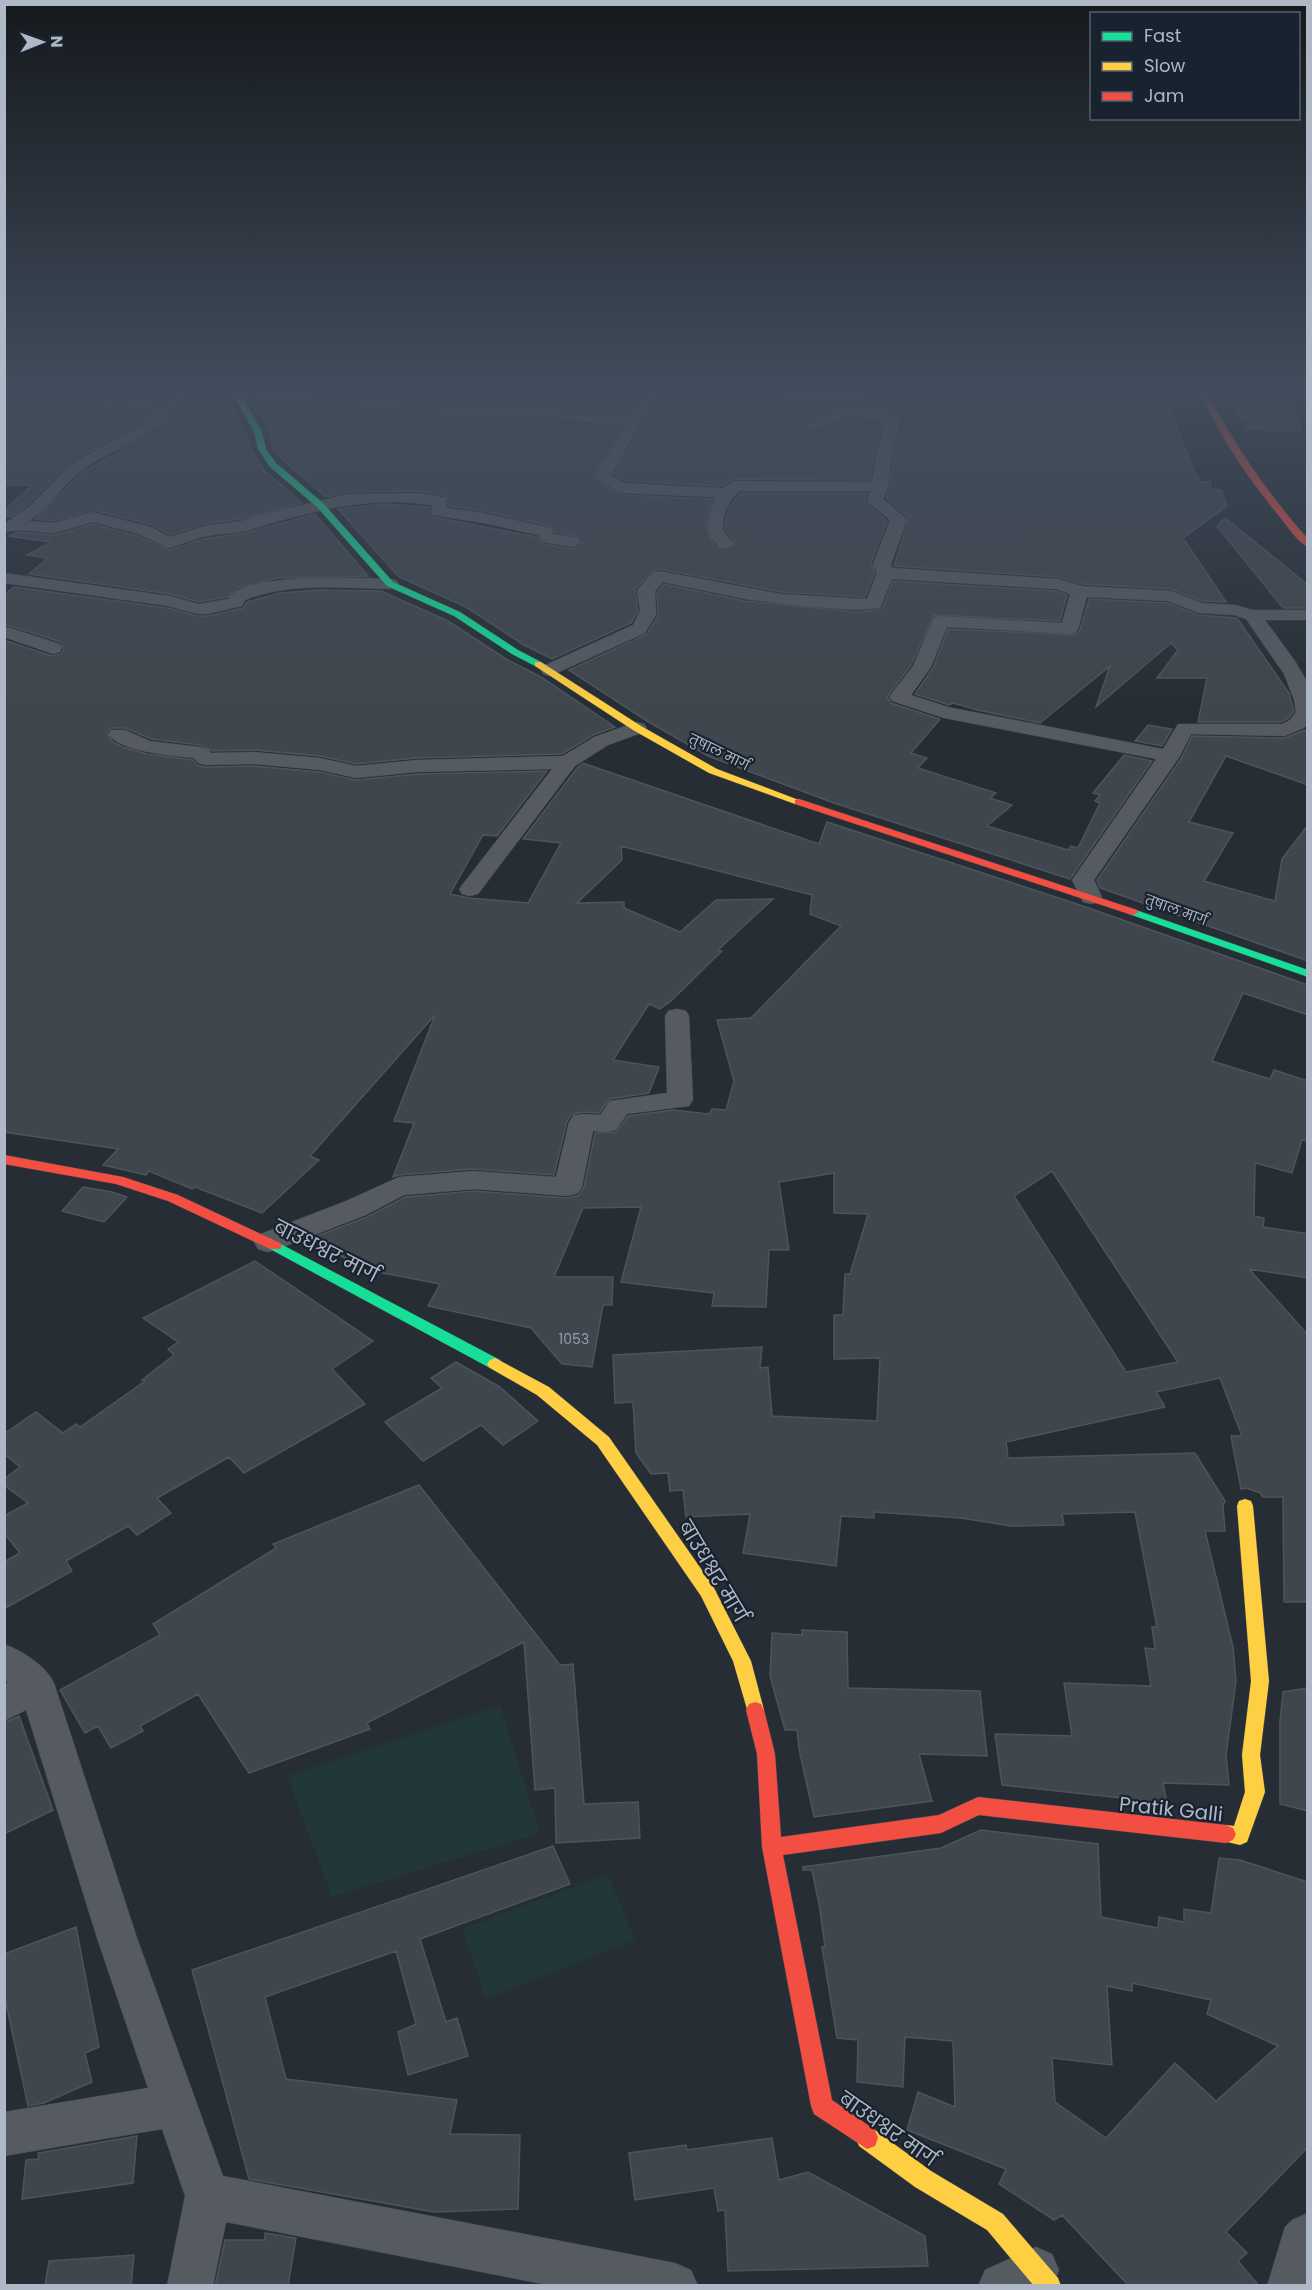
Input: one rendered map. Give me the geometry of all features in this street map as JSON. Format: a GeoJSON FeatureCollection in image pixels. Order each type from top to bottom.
{"type":"FeatureCollection","features":[{"type":"Feature","properties":{"kind":"street"},"geometry":{"type":"LineString","coordinates":[[9,528],[36,509],[53,492]]}},
{"type":"Feature","properties":{"kind":"street","name":"तुषाल मार्ग"},"geometry":{"type":"LineString","coordinates":[[305,492],[320,505],[390,584],[457,614],[515,652],[550,670],[637,728],[713,771],[761,790],[1091,897],[1308,974]]}},
{"type":"Feature","properties":{"kind":"street"},"geometry":{"type":"LineString","coordinates":[[702,492],[726,493],[714,525],[715,532],[726,544]]}},
{"type":"Feature","properties":{"kind":"street"},"geometry":{"type":"LineString","coordinates":[[550,670],[639,629],[646,622],[650,606],[646,590],[659,576],[743,593],[855,605],[874,604],[886,573],[882,564],[899,519],[876,500],[879,492]]}},
{"type":"Feature","properties":{"kind":"street"},"geometry":{"type":"LineString","coordinates":[[1264,492],[1308,545]]}},
{"type":"Feature","properties":{"kind":"street"},"geometry":{"type":"LineString","coordinates":[[9,528],[54,528],[92,517],[145,530],[168,543],[205,531],[244,526],[320,505],[349,499],[383,497],[437,500],[440,502],[437,512],[484,518],[544,531],[549,538],[573,542]]}},
{"type":"Feature","properties":{"kind":"street"},"geometry":{"type":"LineString","coordinates":[[886,573],[1058,584],[1080,591],[1171,596],[1199,608],[1235,610],[1252,615],[1308,615]]}},
{"type":"Feature","properties":{"kind":"street"},"geometry":{"type":"LineString","coordinates":[[4,578],[170,601],[197,609],[208,609],[236,602],[237,597],[243,594],[282,585],[390,584]]}},
{"type":"Feature","properties":{"kind":"street"},"geometry":{"type":"LineString","coordinates":[[1080,591],[1069,629],[940,621],[922,667],[899,697],[944,712],[1170,756]]}},
{"type":"Feature","properties":{"kind":"street"},"geometry":{"type":"LineString","coordinates":[[1091,897],[1083,880],[1092,864],[1170,756],[1185,728],[1285,729],[1296,724],[1306,712],[1302,692],[1282,656],[1252,615]]}},
{"type":"Feature","properties":{"kind":"street"},"geometry":{"type":"LineString","coordinates":[[4,632],[53,648]]}},
{"type":"Feature","properties":{"kind":"street"},"geometry":{"type":"LineString","coordinates":[[470,890],[568,762],[601,741],[637,728]]}},
{"type":"Feature","properties":{"kind":"street"},"geometry":{"type":"LineString","coordinates":[[117,734],[146,746],[200,753],[205,759],[254,758],[320,764],[356,772],[417,766],[568,762]]}},
{"type":"Feature","properties":{"kind":"street"},"geometry":{"type":"LineString","coordinates":[[268,1242],[356,1208],[399,1186],[474,1180],[568,1187],[582,1122],[608,1124],[619,1107],[680,1100],[677,1016]]}},
{"type":"Feature","properties":{"kind":"street","name":"बाउधश्वर मार्ग"},"geometry":{"type":"LineString","coordinates":[[4,1159],[118,1180],[172,1198],[268,1242],[543,1391],[603,1441],[707,1591],[742,1661],[766,1754],[772,1847],[822,2106],[923,2179],[995,2222],[1029,2280]]}},
{"type":"Feature","properties":{"kind":"street","name":"Pratik Galli"},"geometry":{"type":"LineString","coordinates":[[772,1847],[941,1824],[978,1806],[1240,1836],[1255,1792],[1251,1755],[1260,1682],[1245,1506]]}},
{"type":"Feature","properties":{"kind":"street"},"geometry":{"type":"LineString","coordinates":[[4,1659],[117,1938],[208,2196],[190,2286]]}},
{"type":"Feature","properties":{"kind":"street"},"geometry":{"type":"LineString","coordinates":[[4,2134],[176,2105]]}},
{"type":"Feature","properties":{"kind":"street"},"geometry":{"type":"LineString","coordinates":[[208,2196],[675,2286]]}},
{"type":"Feature","properties":{"kind":"street"},"geometry":{"type":"LineString","coordinates":[[1290,2286],[1301,2243],[1308,2236]]}},
{"type":"Feature","properties":{"kind":"green space"},"geometry":{"type":"Polygon","coordinates":[[[500,1705],[540,1833],[332,1897],[287,1776],[500,1705]]]}},
{"type":"Feature","properties":{"kind":"green space"},"geometry":{"type":"Polygon","coordinates":[[[608,1874],[635,1940],[486,1999],[462,1929],[608,1874]]]}},
{"type":"Feature","properties":{"kind":"building"},"geometry":{"type":"Polygon","coordinates":[[[25,492],[41,492],[11,517],[4,516],[4,511],[25,492]]]}},
{"type":"Feature","properties":{"kind":"building"},"geometry":{"type":"Polygon","coordinates":[[[63,492],[289,492],[302,503],[240,519],[205,524],[170,535],[152,525],[93,510],[54,521],[35,519],[63,492]]]}},
{"type":"Feature","properties":{"kind":"building"},"geometry":{"type":"Polygon","coordinates":[[[320,492],[358,492],[349,492],[326,497],[320,492]]]}},
{"type":"Feature","properties":{"kind":"building"},"geometry":{"type":"Polygon","coordinates":[[[424,492],[615,492],[620,495],[713,499],[706,519],[706,530],[715,546],[726,551],[736,544],[726,531],[725,523],[729,508],[740,493],[867,493],[865,499],[867,504],[887,521],[871,563],[875,573],[865,597],[781,592],[659,569],[653,570],[635,589],[638,611],[631,623],[552,659],[524,645],[466,607],[399,577],[338,509],[384,504],[429,507],[433,517],[537,537],[543,544],[573,549],[583,543],[581,537],[555,532],[550,526],[484,511],[449,506],[445,496],[424,492]]]}},
{"type":"Feature","properties":{"kind":"building"},"geometry":{"type":"Polygon","coordinates":[[[888,492],[1222,492],[1227,506],[1183,538],[1226,602],[1202,601],[1171,589],[1082,584],[1058,577],[894,566],[909,518],[886,498],[888,492]]]}},
{"type":"Feature","properties":{"kind":"building"},"geometry":{"type":"Polygon","coordinates":[[[315,514],[368,576],[277,578],[237,588],[227,597],[198,602],[170,594],[29,574],[48,558],[27,555],[51,542],[9,536],[17,532],[55,535],[93,524],[138,536],[169,550],[203,539],[245,533],[315,514]]]}},
{"type":"Feature","properties":{"kind":"building"},"geometry":{"type":"Polygon","coordinates":[[[1225,518],[1308,585],[1308,608],[1283,608],[1217,526],[1225,518]]]}},
{"type":"Feature","properties":{"kind":"building"},"geometry":{"type":"Polygon","coordinates":[[[893,581],[1056,591],[1067,595],[1060,621],[934,615],[911,665],[887,697],[891,703],[940,719],[911,753],[927,758],[918,768],[996,793],[990,798],[1012,805],[987,826],[1068,850],[1071,846],[1078,848],[1100,803],[1095,801],[1100,795],[1093,793],[1124,755],[1152,761],[1070,879],[834,803],[708,756],[647,721],[569,670],[647,634],[658,616],[657,592],[664,584],[745,601],[856,612],[882,609],[893,581]]]}},
{"type":"Feature","properties":{"kind":"building"},"geometry":{"type":"Polygon","coordinates":[[[14,587],[168,608],[197,616],[209,616],[243,608],[247,602],[280,593],[317,590],[381,591],[448,621],[506,659],[541,677],[615,727],[593,735],[562,754],[417,758],[356,764],[320,756],[254,750],[212,751],[200,745],[151,739],[125,728],[111,728],[106,733],[113,742],[123,747],[147,754],[193,760],[197,765],[205,767],[254,766],[320,772],[356,780],[417,774],[547,771],[497,836],[483,835],[450,894],[528,903],[561,843],[523,839],[583,763],[819,844],[827,822],[1080,905],[1308,985],[1308,1015],[1243,993],[1212,1061],[1270,1079],[1274,1070],[1308,1081],[1308,1141],[1302,1140],[1292,1173],[1255,1163],[1254,1216],[1264,1218],[1263,1227],[1308,1234],[1308,1278],[1249,1269],[1308,1335],[1308,1602],[1284,1602],[1283,1497],[1263,1497],[1260,1493],[1246,1488],[1241,1489],[1231,1436],[1242,1436],[1220,1378],[1156,1392],[1165,1407],[1006,1442],[1008,1458],[1195,1453],[1225,1501],[1223,1506],[1225,1531],[1205,1531],[1233,1647],[1236,1681],[1226,1755],[1229,1785],[1163,1783],[1167,1803],[1002,1785],[995,1734],[1072,1736],[1064,1683],[1151,1686],[1145,1648],[1155,1649],[1152,1627],[1157,1627],[1135,1512],[1062,1514],[1064,1525],[1011,1526],[961,1518],[874,1512],[874,1518],[841,1516],[836,1566],[743,1553],[750,1514],[686,1517],[683,1490],[670,1491],[668,1473],[651,1474],[636,1453],[633,1402],[615,1403],[613,1355],[762,1347],[760,1368],[768,1367],[772,1416],[877,1421],[880,1358],[834,1359],[834,1315],[843,1315],[845,1274],[850,1274],[868,1214],[834,1213],[834,1173],[779,1182],[789,1250],[769,1250],[766,1307],[712,1306],[714,1293],[621,1282],[641,1207],[583,1208],[554,1277],[613,1277],[612,1305],[603,1305],[592,1367],[562,1364],[531,1328],[428,1306],[440,1284],[362,1269],[312,1238],[367,1217],[405,1197],[474,1191],[568,1198],[579,1195],[584,1187],[595,1133],[616,1132],[628,1116],[673,1110],[709,1114],[712,1109],[726,1110],[734,1081],[717,1020],[751,1018],[841,926],[810,914],[812,895],[621,846],[622,860],[577,903],[624,902],[624,908],[680,932],[716,900],[773,899],[718,950],[722,951],[671,1001],[660,1009],[649,1004],[613,1060],[659,1067],[649,1093],[610,1099],[599,1113],[582,1112],[571,1115],[567,1121],[554,1175],[474,1169],[393,1177],[414,1123],[394,1121],[435,1015],[310,1156],[319,1160],[262,1213],[195,1187],[192,1189],[149,1171],[146,1175],[103,1165],[118,1149],[4,1132],[4,640],[52,656],[61,654],[64,649],[61,642],[4,624],[4,595],[14,587]],[[1052,1171],[1014,1196],[1126,1372],[1178,1362],[1052,1171]]]}},
{"type":"Feature","properties":{"kind":"building"},"geometry":{"type":"Polygon","coordinates":[[[1089,599],[1168,603],[1198,615],[1237,618],[1289,693],[1294,711],[1289,718],[1281,722],[1198,722],[1207,678],[1157,678],[1178,650],[1171,643],[1096,707],[1110,666],[1040,723],[953,703],[949,705],[915,694],[933,668],[948,629],[1075,635],[1080,630],[1089,599]]]}},
{"type":"Feature","properties":{"kind":"building"},"geometry":{"type":"Polygon","coordinates":[[[1148,725],[1172,729],[1162,746],[1135,741],[1148,725]]]}},
{"type":"Feature","properties":{"kind":"building"},"geometry":{"type":"Polygon","coordinates":[[[1305,730],[1308,735],[1308,785],[1226,756],[1189,822],[1233,833],[1204,881],[1275,901],[1282,859],[1308,825],[1308,961],[1100,888],[1097,880],[1182,757],[1192,736],[1285,738],[1305,730]]]}},
{"type":"Feature","properties":{"kind":"building"},"geometry":{"type":"Polygon","coordinates":[[[83,1187],[127,1197],[104,1222],[62,1211],[83,1187]]]}},
{"type":"Feature","properties":{"kind":"building"},"geometry":{"type":"Polygon","coordinates":[[[255,1261],[373,1341],[332,1369],[365,1404],[244,1473],[229,1457],[157,1498],[171,1513],[137,1535],[128,1526],[66,1561],[72,1571],[4,1609],[4,1562],[20,1553],[4,1533],[4,1516],[28,1503],[4,1485],[4,1479],[20,1467],[4,1454],[4,1434],[36,1412],[63,1433],[76,1424],[80,1427],[145,1381],[142,1380],[174,1355],[168,1349],[178,1342],[143,1318],[255,1261]]]}},
{"type":"Feature","properties":{"kind":"building"},"geometry":{"type":"Polygon","coordinates":[[[456,1362],[500,1387],[538,1421],[503,1445],[481,1425],[423,1461],[385,1422],[442,1388],[431,1378],[456,1362]]]}},
{"type":"Feature","properties":{"kind":"building"},"geometry":{"type":"Polygon","coordinates":[[[419,1485],[560,1665],[573,1664],[584,1804],[638,1802],[640,1838],[556,1843],[555,1788],[535,1790],[524,1642],[367,1723],[370,1729],[249,1773],[198,1694],[140,1726],[143,1731],[111,1748],[98,1726],[85,1733],[60,1690],[160,1635],[153,1624],[276,1548],[273,1544],[419,1485]]]}},
{"type":"Feature","properties":{"kind":"building"},"geometry":{"type":"Polygon","coordinates":[[[802,1630],[847,1632],[848,1688],[980,1691],[987,1756],[919,1754],[932,1801],[814,1817],[797,1730],[785,1730],[770,1676],[772,1633],[802,1635],[802,1630]]]}},
{"type":"Feature","properties":{"kind":"building"},"geometry":{"type":"Polygon","coordinates":[[[1308,1688],[1308,1811],[1280,1804],[1280,1721],[1283,1692],[1308,1688]]]}},
{"type":"Feature","properties":{"kind":"building"},"geometry":{"type":"Polygon","coordinates":[[[19,1716],[53,1810],[4,1834],[4,1723],[19,1716]]]}},
{"type":"Feature","properties":{"kind":"building"},"geometry":{"type":"Polygon","coordinates":[[[981,1830],[1098,1844],[1101,1917],[1158,1928],[1159,1917],[1184,1922],[1184,1909],[1211,1913],[1219,1858],[1240,1860],[1308,1882],[1308,2147],[1226,2232],[1247,2253],[1238,2261],[1259,2286],[1129,2286],[1062,2215],[1054,2220],[999,2184],[1006,2169],[907,2130],[918,2092],[955,2107],[953,2041],[905,2037],[903,2087],[857,2082],[858,2040],[837,2038],[822,1947],[825,1947],[819,1904],[812,1870],[803,1870],[803,1867],[941,1848],[981,1830]],[[1132,1983],[1132,1991],[1107,1986],[1112,2065],[1052,2058],[1055,2102],[1106,2138],[1175,2063],[1216,2101],[1278,2046],[1207,2014],[1211,2000],[1132,1983]]]}},
{"type":"Feature","properties":{"kind":"building"},"geometry":{"type":"Polygon","coordinates":[[[553,1846],[570,1884],[420,1939],[446,2022],[457,2018],[468,2056],[408,2075],[398,2032],[416,2024],[396,1951],[265,1997],[286,2079],[457,2100],[450,2134],[520,2135],[518,2209],[434,2212],[249,2179],[192,1970],[553,1846]]]}},
{"type":"Feature","properties":{"kind":"building"},"geometry":{"type":"Polygon","coordinates":[[[76,1927],[99,2047],[85,2053],[92,2082],[44,2103],[28,2106],[4,1994],[4,1954],[76,1927]]]}},
{"type":"Feature","properties":{"kind":"building"},"geometry":{"type":"Polygon","coordinates":[[[137,2136],[133,2183],[22,2199],[26,2160],[39,2159],[38,2153],[137,2136]]]}},
{"type":"Feature","properties":{"kind":"building"},"geometry":{"type":"Polygon","coordinates":[[[772,2138],[779,2180],[808,2172],[925,2236],[928,2266],[728,2271],[725,2210],[718,2211],[714,2188],[635,2200],[629,2153],[686,2145],[687,2150],[772,2138]]]}},
{"type":"Feature","properties":{"kind":"building"},"geometry":{"type":"Polygon","coordinates":[[[265,2233],[296,2238],[288,2286],[215,2286],[225,2240],[265,2240],[265,2233]]]}},
{"type":"Feature","properties":{"kind":"building"},"geometry":{"type":"Polygon","coordinates":[[[134,2255],[131,2286],[45,2286],[49,2261],[134,2255]]]}},
{"type":"Feature","properties":{"kind":"traffic: fast"},"geometry":{"type":"LineString","coordinates":[[305,492],[320,505],[390,584],[457,614],[515,652],[538,664]]}},
{"type":"Feature","properties":{"kind":"traffic: fast"},"geometry":{"type":"LineString","coordinates":[[1133,912],[1308,974]]}},
{"type":"Feature","properties":{"kind":"traffic: fast"},"geometry":{"type":"LineString","coordinates":[[275,1246],[495,1364]]}},
{"type":"Feature","properties":{"kind":"traffic: slow"},"geometry":{"type":"LineString","coordinates":[[538,664],[637,728],[713,771],[799,802]]}},
{"type":"Feature","properties":{"kind":"traffic: slow"},"geometry":{"type":"LineString","coordinates":[[495,1364],[543,1391],[603,1441],[707,1591],[742,1661],[755,1710]]}},
{"type":"Feature","properties":{"kind":"traffic: slow"},"geometry":{"type":"LineString","coordinates":[[1226,1834],[1240,1836],[1255,1792],[1251,1755],[1260,1681],[1245,1506]]}},
{"type":"Feature","properties":{"kind":"traffic: slow"},"geometry":{"type":"LineString","coordinates":[[867,2138],[923,2179],[995,2222],[1050,2286]]}},
{"type":"Feature","properties":{"kind":"traffic: jam"},"geometry":{"type":"LineString","coordinates":[[1265,492],[1308,545]]}},
{"type":"Feature","properties":{"kind":"traffic: jam"},"geometry":{"type":"LineString","coordinates":[[799,802],[1133,912]]}},
{"type":"Feature","properties":{"kind":"traffic: jam"},"geometry":{"type":"LineString","coordinates":[[4,1159],[118,1180],[173,1198],[275,1246]]}},
{"type":"Feature","properties":{"kind":"traffic: jam"},"geometry":{"type":"LineString","coordinates":[[755,1710],[766,1754],[772,1847],[822,2106],[867,2138]]}},
{"type":"Feature","properties":{"kind":"traffic: jam"},"geometry":{"type":"LineString","coordinates":[[772,1847],[941,1824],[978,1806],[1226,1834]]}}]}
